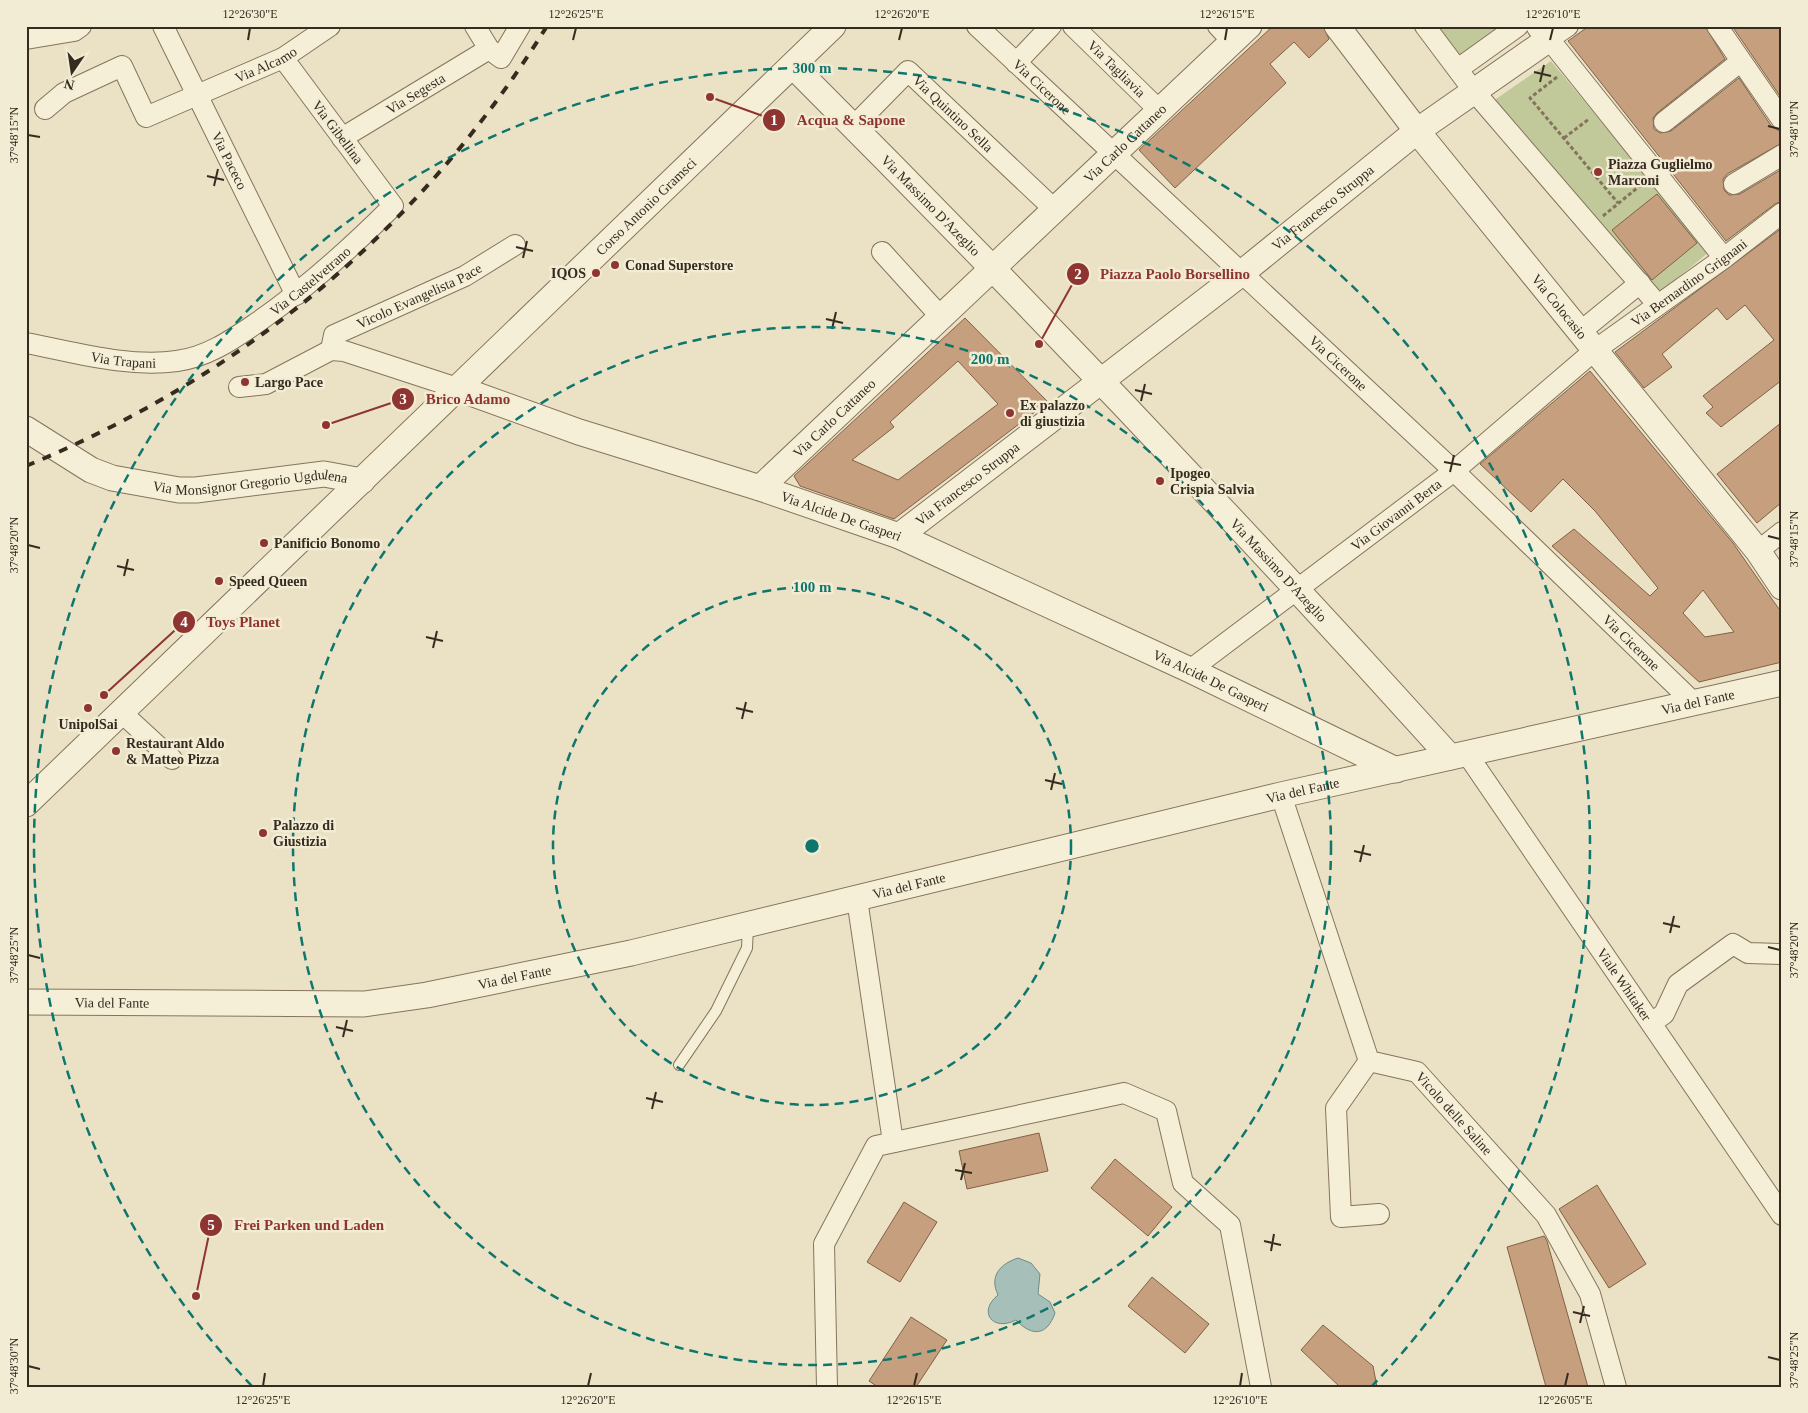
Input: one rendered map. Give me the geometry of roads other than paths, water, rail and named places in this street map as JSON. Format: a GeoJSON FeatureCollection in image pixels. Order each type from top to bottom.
{"type":"FeatureCollection","features":[{"type":"Feature","properties":{"kind":"street"},"geometry":{"type":"LineString","coordinates":[[26,39],[74,31],[81,26]]}},
{"type":"Feature","properties":{"kind":"street","name":"Via Paceco"},"geometry":{"type":"LineString","coordinates":[[163,26],[296,295]]}},
{"type":"Feature","properties":{"kind":"street","name":"Via Alcamo"},"geometry":{"type":"LineString","coordinates":[[45,108],[64,93],[122,66],[146,117],[199,96],[283,58],[330,26]]}},
{"type":"Feature","properties":{"kind":"street"},"geometry":{"type":"LineString","coordinates":[[475,26],[495,53],[520,26]]}},
{"type":"Feature","properties":{"kind":"street","name":"Corso Antonio Gramsci"},"geometry":{"type":"LineString","coordinates":[[26,804],[833,26]]}},
{"type":"Feature","properties":{"kind":"street","name":"Via Cicerone"},"geometry":{"type":"LineString","coordinates":[[977,26],[1113,154],[1243,272],[1454,471],[1694,703]]}},
{"type":"Feature","properties":{"kind":"street"},"geometry":{"type":"LineString","coordinates":[[1016,63],[1051,26]]}},
{"type":"Feature","properties":{"kind":"street","name":"Via Tagliavia"},"geometry":{"type":"LineString","coordinates":[[1073,26],[1160,111]]}},
{"type":"Feature","properties":{"kind":"street","name":"Via Colocasio"},"geometry":{"type":"LineString","coordinates":[[1337,26],[1417,131],[1758,551],[1782,587]]}},
{"type":"Feature","properties":{"kind":"street"},"geometry":{"type":"LineString","coordinates":[[1425,26],[1458,69],[1468,94],[1658,305]]}},
{"type":"Feature","properties":{"kind":"street"},"geometry":{"type":"LineString","coordinates":[[1458,69],[1518,26]]}},
{"type":"Feature","properties":{"kind":"street"},"geometry":{"type":"LineString","coordinates":[[1717,26],[1740,62],[1782,120]]}},
{"type":"Feature","properties":{"kind":"street"},"geometry":{"type":"LineString","coordinates":[[1554,30],[1571,67],[1724,258]]}},
{"type":"Feature","properties":{"kind":"street","name":"Via Francesco Struppa"},"geometry":{"type":"LineString","coordinates":[[899,536],[1243,272],[1417,131],[1554,30]]}},
{"type":"Feature","properties":{"kind":"street","name":"Via Carlo Cattaneo"},"geometry":{"type":"LineString","coordinates":[[760,488],[947,311],[993,262],[1055,210],[1160,111],[1234,31]]}},
{"type":"Feature","properties":{"kind":"street","name":"Via Segesta"},"geometry":{"type":"LineString","coordinates":[[342,138],[495,53]]}},
{"type":"Feature","properties":{"kind":"street","name":"Via Gibellina"},"geometry":{"type":"LineString","coordinates":[[283,58],[394,206]]}},
{"type":"Feature","properties":{"kind":"street"},"geometry":{"type":"LineString","coordinates":[[1664,122],[1740,62]]}},
{"type":"Feature","properties":{"kind":"street","name":"Via Massimo D'Azeglio"},"geometry":{"type":"LineString","coordinates":[[793,66],[993,262],[1106,379],[1298,589],[1459,756]]}},
{"type":"Feature","properties":{"kind":"street","name":"Via Quintino Sella"},"geometry":{"type":"LineString","coordinates":[[854,126],[908,70],[1055,210]]}},
{"type":"Feature","properties":{"kind":"street"},"geometry":{"type":"LineString","coordinates":[[1734,184],[1782,155]]}},
{"type":"Feature","properties":{"kind":"street","name":"Via Castelvetrano"},"geometry":{"type":"LineString","coordinates":[[220,348],[296,295],[344,255],[394,206]]}},
{"type":"Feature","properties":{"kind":"street","name":"Via Bernardino Grignani"},"geometry":{"type":"LineString","coordinates":[[1588,341],[1658,305],[1724,258],[1782,213]]}},
{"type":"Feature","properties":{"kind":"street","name":"Vicolo Evangelista Pace"},"geometry":{"type":"LineString","coordinates":[[331,350],[334,335],[466,276],[515,245]]}},
{"type":"Feature","properties":{"kind":"street"},"geometry":{"type":"LineString","coordinates":[[882,252],[947,311]]}},
{"type":"Feature","properties":{"kind":"street"},"geometry":{"type":"LineString","coordinates":[[1588,341],[1640,284]]}},
{"type":"Feature","properties":{"kind":"street","name":"Via Giovanni Berta"},"geometry":{"type":"LineString","coordinates":[[1190,670],[1454,471],[1588,341]]}},
{"type":"Feature","properties":{"kind":"street","name":"Via Trapani"},"geometry":{"type":"LineString","coordinates":[[26,343],[137,363],[178,361],[220,348]]}},
{"type":"Feature","properties":{"kind":"street"},"geometry":{"type":"LineString","coordinates":[[239,387],[266,384],[331,350]]}},
{"type":"Feature","properties":{"kind":"street","name":"Via Alcide De Gasperi"},"geometry":{"type":"LineString","coordinates":[[331,350],[344,351],[457,388],[579,432],[760,488],[899,536],[1190,670],[1396,770]]}},
{"type":"Feature","properties":{"kind":"street"},"geometry":{"type":"LineString","coordinates":[[26,416],[139,482]]}},
{"type":"Feature","properties":{"kind":"street","name":"Via Monsignor Gregorio Ugdulena"},"geometry":{"type":"LineString","coordinates":[[26,429],[91,470],[112,478],[178,490],[196,490],[324,474],[362,481]]}},
{"type":"Feature","properties":{"kind":"street"},"geometry":{"type":"LineString","coordinates":[[1758,551],[1782,532]]}},
{"type":"Feature","properties":{"kind":"street","name":"Via del Fante"},"geometry":{"type":"LineString","coordinates":[[26,1002],[364,1004],[427,995],[630,953],[748,926],[1281,795],[1782,683]]}},
{"type":"Feature","properties":{"kind":"street"},"geometry":{"type":"LineString","coordinates":[[122,713],[172,759]]}},
{"type":"Feature","properties":{"kind":"street","name":"Viale Whitaker"},"geometry":{"type":"LineString","coordinates":[[1459,756],[1651,1023],[1782,1215]]}},
{"type":"Feature","properties":{"kind":"street"},"geometry":{"type":"LineString","coordinates":[[1281,795],[1369,1061],[1336,1108],[1342,1217],[1378,1214]]}},
{"type":"Feature","properties":{"kind":"street"},"geometry":{"type":"LineString","coordinates":[[857,899],[893,1142]]}},
{"type":"Feature","properties":{"kind":"street"},"geometry":{"type":"LineString","coordinates":[[1651,1023],[1664,1014],[1678,984],[1733,944],[1748,954],[1782,954]]}},
{"type":"Feature","properties":{"kind":"street","name":"Vicolo delle Saline"},"geometry":{"type":"LineString","coordinates":[[1369,1061],[1416,1072],[1546,1216],[1590,1294],[1616,1387]]}},
{"type":"Feature","properties":{"kind":"street"},"geometry":{"type":"LineString","coordinates":[[827,1387],[824,1244],[876,1146],[1124,1093],[1166,1111],[1183,1183],[1230,1225],[1261,1387]]}},
{"type":"Feature","properties":{"kind":"lane"},"geometry":{"type":"LineString","coordinates":[[679,1065],[716,1011],[747,948],[748,926]]}},
{"type":"Feature","properties":{"kind":"water"},"geometry":{"type":"Polygon","coordinates":[[[1018,1258],[1031,1263],[1040,1274],[1038,1294],[1050,1302],[1055,1313],[1052,1321],[1043,1330],[1033,1331],[1022,1326],[1016,1320],[1001,1324],[995,1322],[988,1314],[992,1301],[998,1295],[995,1282],[998,1272],[1001,1267],[1018,1258]]]}},
{"type":"Feature","properties":{"kind":"railway"},"geometry":{"type":"LineString","coordinates":[[26,466],[106,429],[182,388],[254,340],[322,288],[385,230],[444,167],[498,99],[547,26]]}},
{"type":"Feature","properties":{"kind":"place","name":"Acqua & Sapone"},"geometry":{"type":"Point","coordinates":[710,97]}},
{"type":"Feature","properties":{"kind":"place","name":"Piazza Guglielmo Marconi"},"geometry":{"type":"Point","coordinates":[1598,172]}},
{"type":"Feature","properties":{"kind":"place","name":"Conad Superstore"},"geometry":{"type":"Point","coordinates":[615,265]}},
{"type":"Feature","properties":{"kind":"place","name":"IQOS"},"geometry":{"type":"Point","coordinates":[596,273]}},
{"type":"Feature","properties":{"kind":"place","name":"Piazza Paolo Borsellino"},"geometry":{"type":"Point","coordinates":[1039,344]}},
{"type":"Feature","properties":{"kind":"place","name":"Largo Pace"},"geometry":{"type":"Point","coordinates":[245,382]}},
{"type":"Feature","properties":{"kind":"place","name":"Ex palazzo di giustizia"},"geometry":{"type":"Point","coordinates":[1010,413]}},
{"type":"Feature","properties":{"kind":"place","name":"Brico Adamo"},"geometry":{"type":"Point","coordinates":[326,425]}},
{"type":"Feature","properties":{"kind":"place","name":"Ipogeo Crispia Salvia"},"geometry":{"type":"Point","coordinates":[1160,481]}},
{"type":"Feature","properties":{"kind":"place","name":"Panificio Bonomo"},"geometry":{"type":"Point","coordinates":[264,543]}},
{"type":"Feature","properties":{"kind":"place","name":"Speed Queen"},"geometry":{"type":"Point","coordinates":[219,581]}},
{"type":"Feature","properties":{"kind":"place","name":"Toys Planet"},"geometry":{"type":"Point","coordinates":[104,695]}},
{"type":"Feature","properties":{"kind":"place","name":"UnipolSai"},"geometry":{"type":"Point","coordinates":[88,708]}},
{"type":"Feature","properties":{"kind":"place","name":"Restaurant Aldo & Matteo Pizza"},"geometry":{"type":"Point","coordinates":[116,751]}},
{"type":"Feature","properties":{"kind":"place","name":"Palazzo di Giustizia"},"geometry":{"type":"Point","coordinates":[263,833]}},
{"type":"Feature","properties":{"kind":"place","name":"Frei Parken und Laden"},"geometry":{"type":"Point","coordinates":[196,1296]}}]}
